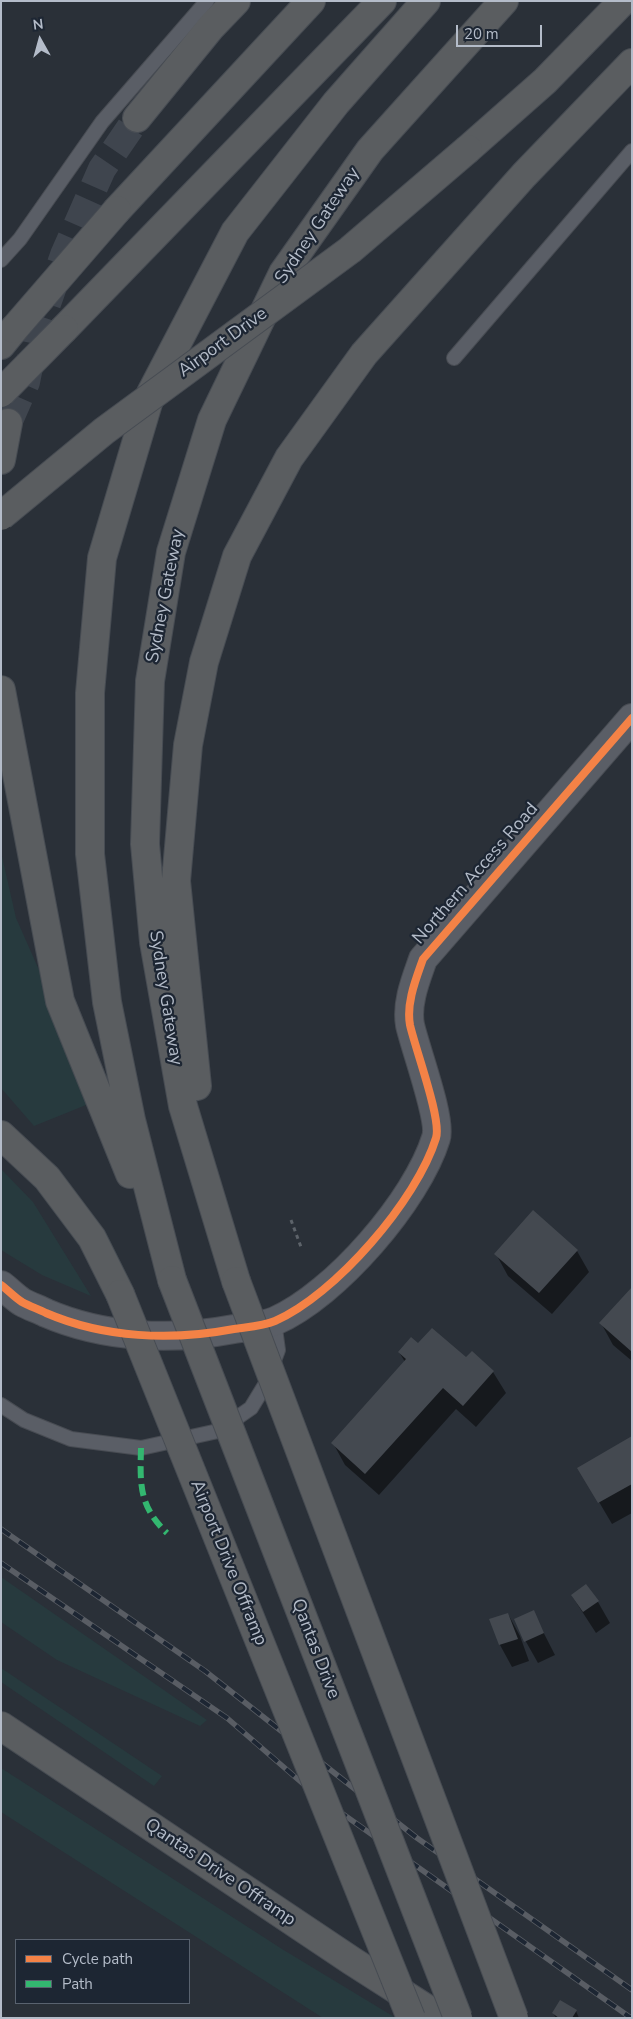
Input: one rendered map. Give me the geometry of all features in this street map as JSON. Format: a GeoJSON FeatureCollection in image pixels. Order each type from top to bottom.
{"type":"FeatureCollection","features":[{"type":"Feature","properties":{"kind":"highway"},"geometry":{"type":"LineString","coordinates":[[137,118],[211,27],[236,1]]}},
{"type":"Feature","properties":{"kind":"highway"},"geometry":{"type":"LineString","coordinates":[[8,337],[117,210],[311,1]]}},
{"type":"Feature","properties":{"kind":"highway"},"geometry":{"type":"LineString","coordinates":[[1,393],[382,1]]}},
{"type":"Feature","properties":{"kind":"highway"},"geometry":{"type":"LineString","coordinates":[[172,1280],[131,1120],[106,1002],[90,854],[90,693],[102,558],[151,393],[235,232],[336,103],[426,1]]}},
{"type":"Feature","properties":{"kind":"highway","name":"Sydney Gateway"},"geometry":{"type":"LineString","coordinates":[[236,1281],[183,1106],[154,942],[145,844],[150,681],[171,552],[212,420],[283,273],[370,150],[504,1]]}},
{"type":"Feature","properties":{"kind":"highway","name":"Airport Drive"},"geometry":{"type":"LineString","coordinates":[[1,516],[104,431],[350,250],[545,81],[623,1]]}},
{"type":"Feature","properties":{"kind":"highway"},"geometry":{"type":"LineString","coordinates":[[514,2018],[236,1281],[195,1073],[176,881],[188,745],[204,662],[237,556],[289,458],[364,354],[524,175],[632,62]]}},
{"type":"Feature","properties":{"kind":"highway"},"geometry":{"type":"LineString","coordinates":[[1,460],[8,423]]}},
{"type":"Feature","properties":{"kind":"highway"},"geometry":{"type":"LineString","coordinates":[[1,690],[60,1001],[172,1280]]}},
{"type":"Feature","properties":{"kind":"highway","name":"Airport Drive Offramp"},"geometry":{"type":"LineString","coordinates":[[1,1135],[47,1178],[92,1238],[120,1294],[411,2018]]}},
{"type":"Feature","properties":{"kind":"highway","name":"Qantas Drive"},"geometry":{"type":"LineString","coordinates":[[172,1280],[458,2018]]}},
{"type":"Feature","properties":{"kind":"highway","name":"Qantas Drive Offramp"},"geometry":{"type":"LineString","coordinates":[[1,1726],[352,1961],[441,2018]]}},
{"type":"Feature","properties":{"kind":"street","name":"Northern Access Road"},"geometry":{"type":"LineString","coordinates":[[1,1285],[22,1302],[73,1324],[94,1330],[156,1336],[214,1333],[274,1321],[326,1287],[368,1248],[424,1168],[437,1136],[431,1099],[410,1023],[412,989],[423,959],[632,718]]}},
{"type":"Feature","properties":{"kind":"lane"},"geometry":{"type":"LineString","coordinates":[[1,260],[20,239],[102,122],[207,1]]}},
{"type":"Feature","properties":{"kind":"lane"},"geometry":{"type":"LineString","coordinates":[[454,358],[632,151]]}},
{"type":"Feature","properties":{"kind":"lane"},"geometry":{"type":"LineString","coordinates":[[1,1405],[24,1420],[71,1439],[141,1448],[218,1431],[251,1408],[265,1386],[278,1350],[274,1321]]}},
{"type":"Feature","properties":{"kind":"path"},"geometry":{"type":"LineString","coordinates":[[291,1220],[300,1248]]}},
{"type":"Feature","properties":{"kind":"green space"},"geometry":{"type":"Polygon","coordinates":[[[1,852],[16,918],[51,997],[91,1103],[34,1126],[1,1088],[1,852]]]}},
{"type":"Feature","properties":{"kind":"green space"},"geometry":{"type":"Polygon","coordinates":[[[1,1169],[33,1202],[91,1296],[42,1275],[1,1250],[1,1169]]]}},
{"type":"Feature","properties":{"kind":"green space"},"geometry":{"type":"Polygon","coordinates":[[[1,1577],[207,1720],[200,1726],[57,1660],[1,1622],[1,1577]]]}},
{"type":"Feature","properties":{"kind":"green space"},"geometry":{"type":"Polygon","coordinates":[[[1,1668],[162,1776],[154,1786],[1,1682],[1,1668]]]}},
{"type":"Feature","properties":{"kind":"green space"},"geometry":{"type":"Polygon","coordinates":[[[1,1768],[282,1949],[396,2018],[323,2018],[1,1812],[1,1768]]]}},
{"type":"Feature","properties":{"kind":"building"},"geometry":{"type":"Polygon","coordinates":[[[533,1210],[578,1250],[539,1293],[494,1254],[533,1210]]]}},
{"type":"Feature","properties":{"kind":"building"},"geometry":{"type":"Polygon","coordinates":[[[632,1287],[632,1352],[599,1323],[632,1287]]]}},
{"type":"Feature","properties":{"kind":"building"},"geometry":{"type":"Polygon","coordinates":[[[432,1328],[466,1357],[472,1351],[494,1371],[463,1406],[443,1388],[365,1474],[331,1443],[406,1359],[398,1352],[411,1337],[418,1343],[432,1328]]]}},
{"type":"Feature","properties":{"kind":"building"},"geometry":{"type":"Polygon","coordinates":[[[632,1436],[632,1484],[598,1503],[577,1468],[632,1436]]]}},
{"type":"Feature","properties":{"kind":"building"},"geometry":{"type":"Polygon","coordinates":[[[586,1584],[599,1601],[583,1612],[571,1595],[586,1584]]]}},
{"type":"Feature","properties":{"kind":"building"},"geometry":{"type":"Polygon","coordinates":[[[534,1610],[544,1633],[524,1642],[514,1619],[534,1610]]]}},
{"type":"Feature","properties":{"kind":"building"},"geometry":{"type":"Polygon","coordinates":[[[508,1613],[518,1639],[499,1645],[489,1619],[508,1613]]]}},
{"type":"Feature","properties":{"kind":"building"},"geometry":{"type":"Polygon","coordinates":[[[560,2000],[577,2010],[572,2018],[559,2018],[552,2013],[560,2000]]]}},
{"type":"Feature","properties":{"kind":"tunnel"},"geometry":{"type":"LineString","coordinates":[[8,423],[26,382],[35,338],[64,255],[102,169],[137,118]]}},
{"type":"Feature","properties":{"kind":"railway"},"geometry":{"type":"LineString","coordinates":[[1,1529],[205,1671],[417,1838],[632,1990]]}},
{"type":"Feature","properties":{"kind":"railway"},"geometry":{"type":"LineString","coordinates":[[1,1563],[227,1718],[316,1795],[631,2018]]}},
{"type":"Feature","properties":{"kind":"marked path"},"geometry":{"type":"LineString","coordinates":[[141,1448],[141,1484],[146,1504],[151,1514],[167,1533]]}},
{"type":"Feature","properties":{"kind":"cycle path"},"geometry":{"type":"LineString","coordinates":[[1,1285],[22,1302],[68,1321],[114,1332],[162,1336],[210,1333],[270,1323],[298,1308],[323,1290],[371,1243],[393,1216],[426,1163],[436,1138],[437,1129],[432,1100],[409,1017],[412,991],[423,959],[632,718]]}}]}
